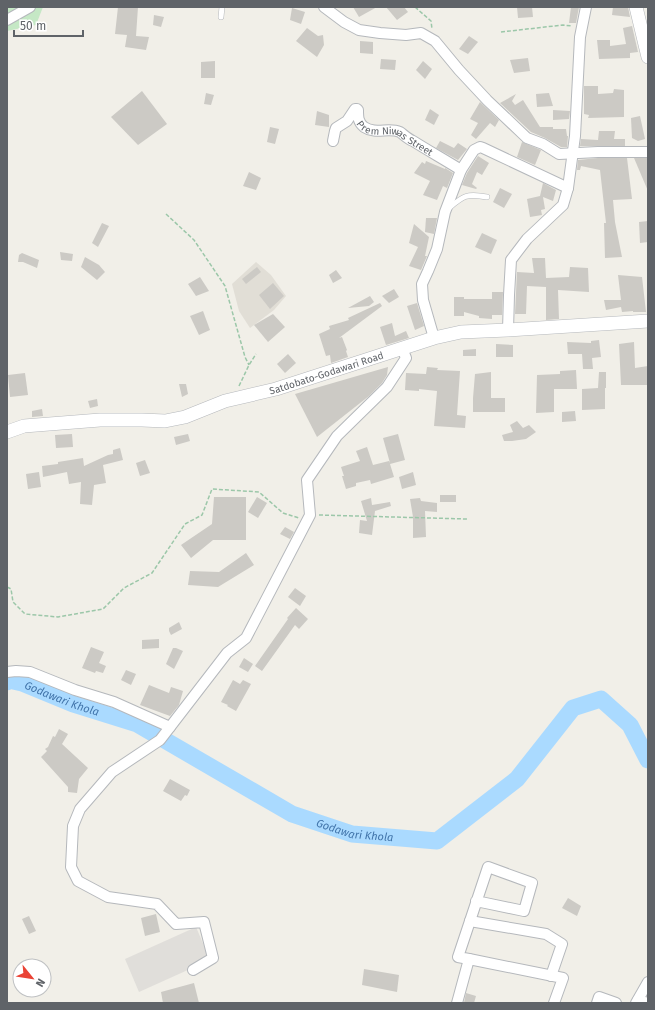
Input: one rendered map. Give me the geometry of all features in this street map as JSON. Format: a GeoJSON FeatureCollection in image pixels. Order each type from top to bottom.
{"type":"FeatureCollection","features":[{"type":"Feature","properties":{"kind":"street"},"geometry":{"type":"LineString","coordinates":[[7,20],[30,7]]}},
{"type":"Feature","properties":{"kind":"street"},"geometry":{"type":"LineString","coordinates":[[324,7],[344,22],[359,30],[406,35],[421,33],[435,40],[459,70],[487,100],[527,138],[543,144],[559,154],[648,152]]}},
{"type":"Feature","properties":{"kind":"street"},"geometry":{"type":"LineString","coordinates":[[508,330],[511,260],[527,239],[563,204],[568,188],[575,136],[580,37],[586,7]]}},
{"type":"Feature","properties":{"kind":"street"},"geometry":{"type":"LineString","coordinates":[[636,7],[648,57]]}},
{"type":"Feature","properties":{"kind":"street","name":"Prem Niwas Street"},"geometry":{"type":"LineString","coordinates":[[333,141],[334,131],[336,128],[347,121],[352,112],[357,109],[358,120],[362,126],[367,129],[372,131],[394,130],[461,170]]}},
{"type":"Feature","properties":{"kind":"street"},"geometry":{"type":"LineString","coordinates":[[434,338],[422,300],[422,284],[437,249],[445,212],[461,170],[474,150],[480,147],[568,188]]}},
{"type":"Feature","properties":{"kind":"street","name":"Satdobato-Godawari Road"},"geometry":{"type":"LineString","coordinates":[[7,432],[24,426],[85,422],[142,420],[165,421],[185,417],[225,400],[276,390],[402,348],[434,338],[461,332],[648,321]]}},
{"type":"Feature","properties":{"kind":"street"},"geometry":{"type":"LineString","coordinates":[[193,970],[213,958],[204,922],[176,924],[157,904],[108,897],[78,881],[71,867],[73,826],[80,809],[112,772],[160,740],[227,653],[246,638],[310,515],[307,480],[337,436],[387,387],[406,358],[402,348]]}},
{"type":"Feature","properties":{"kind":"street"},"geometry":{"type":"LineString","coordinates":[[7,672],[30,672],[75,690],[114,702],[170,727]]}},
{"type":"Feature","properties":{"kind":"street"},"geometry":{"type":"LineString","coordinates":[[476,901],[524,911],[532,883],[488,867],[476,901],[458,956],[563,978],[554,1003]]}},
{"type":"Feature","properties":{"kind":"street"},"geometry":{"type":"LineString","coordinates":[[470,921],[546,934],[562,944],[551,976]]}},
{"type":"Feature","properties":{"kind":"street"},"geometry":{"type":"LineString","coordinates":[[457,1003],[469,959]]}},
{"type":"Feature","properties":{"kind":"street"},"geometry":{"type":"LineString","coordinates":[[641,1002],[648,982]]}},
{"type":"Feature","properties":{"kind":"street"},"geometry":{"type":"LineString","coordinates":[[597,1003],[599,997],[616,1003]]}},
{"type":"Feature","properties":{"kind":"lane"},"geometry":{"type":"LineString","coordinates":[[221,17],[222,7]]}},
{"type":"Feature","properties":{"kind":"lane"},"geometry":{"type":"LineString","coordinates":[[445,212],[459,199],[466,195],[477,194],[486,197]]}},
{"type":"Feature","properties":{"kind":"path"},"geometry":{"type":"LineString","coordinates":[[415,7],[431,22],[435,40]]}},
{"type":"Feature","properties":{"kind":"path"},"geometry":{"type":"LineString","coordinates":[[501,32],[563,25],[582,26]]}},
{"type":"Feature","properties":{"kind":"path"},"geometry":{"type":"LineString","coordinates":[[166,214],[194,240],[225,286],[245,356],[249,365]]}},
{"type":"Feature","properties":{"kind":"path"},"geometry":{"type":"LineString","coordinates":[[243,397],[239,387],[256,354]]}},
{"type":"Feature","properties":{"kind":"path"},"geometry":{"type":"LineString","coordinates":[[7,587],[10,589],[13,602],[25,614],[58,617],[103,609],[124,588],[152,573],[185,524],[202,515],[212,489],[259,492],[283,513],[303,519],[310,515],[467,519]]}},
{"type":"Feature","properties":{"kind":"shaded area"},"geometry":{"type":"Polygon","coordinates":[[[256,262],[271,275],[286,296],[274,310],[250,328],[239,311],[232,284],[256,262]]]}},
{"type":"Feature","properties":{"kind":"shaded area"},"geometry":{"type":"Polygon","coordinates":[[[196,927],[210,960],[139,992],[125,959],[196,927]]]}},
{"type":"Feature","properties":{"kind":"green space"},"geometry":{"type":"Polygon","coordinates":[[[7,7],[43,7],[36,25],[7,31],[7,7]]]}},
{"type":"Feature","properties":{"kind":"building"},"geometry":{"type":"Polygon","coordinates":[[[118,7],[138,7],[136,36],[149,37],[146,50],[125,47],[127,35],[115,34],[118,7]]]}},
{"type":"Feature","properties":{"kind":"building"},"geometry":{"type":"Polygon","coordinates":[[[353,7],[377,7],[359,17],[353,7]]]}},
{"type":"Feature","properties":{"kind":"building"},"geometry":{"type":"Polygon","coordinates":[[[386,7],[404,7],[408,12],[397,20],[386,7]]]}},
{"type":"Feature","properties":{"kind":"building"},"geometry":{"type":"Polygon","coordinates":[[[517,7],[532,7],[533,17],[518,18],[517,7]]]}},
{"type":"Feature","properties":{"kind":"building"},"geometry":{"type":"Polygon","coordinates":[[[571,7],[579,7],[576,23],[569,23],[571,7]]]}},
{"type":"Feature","properties":{"kind":"building"},"geometry":{"type":"Polygon","coordinates":[[[613,7],[628,7],[630,17],[612,15],[613,7]]]}},
{"type":"Feature","properties":{"kind":"building"},"geometry":{"type":"Polygon","coordinates":[[[292,8],[305,12],[301,24],[290,20],[292,8]]]}},
{"type":"Feature","properties":{"kind":"building"},"geometry":{"type":"Polygon","coordinates":[[[154,15],[164,17],[161,27],[153,25],[154,15]]]}},
{"type":"Feature","properties":{"kind":"building"},"geometry":{"type":"Polygon","coordinates":[[[632,26],[638,52],[630,53],[630,58],[599,59],[597,40],[610,40],[610,46],[626,44],[623,28],[632,26]]]}},
{"type":"Feature","properties":{"kind":"building"},"geometry":{"type":"Polygon","coordinates":[[[307,28],[318,36],[323,35],[324,45],[317,57],[296,41],[307,28]]]}},
{"type":"Feature","properties":{"kind":"building"},"geometry":{"type":"Polygon","coordinates":[[[469,36],[478,42],[468,54],[459,49],[469,36]]]}},
{"type":"Feature","properties":{"kind":"building"},"geometry":{"type":"Polygon","coordinates":[[[360,41],[373,42],[373,54],[360,53],[360,41]]]}},
{"type":"Feature","properties":{"kind":"building"},"geometry":{"type":"Polygon","coordinates":[[[528,58],[530,71],[514,73],[510,60],[528,58]]]}},
{"type":"Feature","properties":{"kind":"building"},"geometry":{"type":"Polygon","coordinates":[[[381,59],[396,60],[395,70],[380,69],[381,59]]]}},
{"type":"Feature","properties":{"kind":"building"},"geometry":{"type":"Polygon","coordinates":[[[215,61],[215,78],[201,78],[201,62],[215,61]]]}},
{"type":"Feature","properties":{"kind":"building"},"geometry":{"type":"Polygon","coordinates":[[[423,61],[432,69],[425,79],[416,70],[423,61]]]}},
{"type":"Feature","properties":{"kind":"building"},"geometry":{"type":"Polygon","coordinates":[[[584,86],[598,86],[598,94],[613,93],[614,89],[624,90],[624,117],[588,118],[589,115],[584,114],[584,86]]]}},
{"type":"Feature","properties":{"kind":"building"},"geometry":{"type":"Polygon","coordinates":[[[142,91],[167,124],[138,145],[111,117],[142,91]]]}},
{"type":"Feature","properties":{"kind":"building"},"geometry":{"type":"Polygon","coordinates":[[[206,93],[214,95],[211,105],[204,104],[206,93]]]}},
{"type":"Feature","properties":{"kind":"building"},"geometry":{"type":"Polygon","coordinates":[[[549,93],[553,106],[537,107],[536,94],[549,93]]]}},
{"type":"Feature","properties":{"kind":"building"},"geometry":{"type":"Polygon","coordinates":[[[516,94],[512,101],[515,105],[523,100],[540,127],[566,129],[568,136],[567,147],[561,147],[531,132],[500,103],[516,94]]]}},
{"type":"Feature","properties":{"kind":"building"},"geometry":{"type":"Polygon","coordinates":[[[480,102],[499,120],[495,127],[490,123],[476,139],[471,135],[478,123],[470,119],[480,102]]]}},
{"type":"Feature","properties":{"kind":"building"},"geometry":{"type":"Polygon","coordinates":[[[430,109],[439,115],[434,125],[425,120],[430,109]]]}},
{"type":"Feature","properties":{"kind":"building"},"geometry":{"type":"Polygon","coordinates":[[[553,110],[570,111],[569,119],[553,120],[553,110]]]}},
{"type":"Feature","properties":{"kind":"building"},"geometry":{"type":"Polygon","coordinates":[[[317,111],[329,115],[329,127],[315,125],[317,111]]]}},
{"type":"Feature","properties":{"kind":"building"},"geometry":{"type":"Polygon","coordinates":[[[640,116],[645,139],[638,141],[632,138],[631,118],[640,116]]]}},
{"type":"Feature","properties":{"kind":"building"},"geometry":{"type":"Polygon","coordinates":[[[270,127],[279,129],[275,144],[267,142],[270,127]]]}},
{"type":"Feature","properties":{"kind":"building"},"geometry":{"type":"Polygon","coordinates":[[[599,131],[615,131],[614,139],[625,139],[625,146],[580,146],[581,139],[598,140],[599,131]]]}},
{"type":"Feature","properties":{"kind":"building"},"geometry":{"type":"Polygon","coordinates":[[[440,141],[454,148],[458,143],[467,149],[458,160],[436,148],[440,141]]]}},
{"type":"Feature","properties":{"kind":"building"},"geometry":{"type":"Polygon","coordinates":[[[522,142],[541,150],[535,165],[517,157],[522,142]]]}},
{"type":"Feature","properties":{"kind":"building"},"geometry":{"type":"Polygon","coordinates":[[[478,156],[489,163],[482,175],[477,172],[472,184],[477,188],[462,185],[467,173],[478,156]]]}},
{"type":"Feature","properties":{"kind":"building"},"geometry":{"type":"Polygon","coordinates":[[[627,158],[632,199],[613,200],[615,222],[622,257],[605,258],[604,223],[606,223],[600,170],[581,166],[580,170],[577,170],[578,160],[627,158]]]}},
{"type":"Feature","properties":{"kind":"building"},"geometry":{"type":"Polygon","coordinates":[[[634,158],[648,158],[648,191],[634,158]]]}},
{"type":"Feature","properties":{"kind":"building"},"geometry":{"type":"Polygon","coordinates":[[[426,161],[445,168],[453,173],[447,188],[443,186],[437,200],[423,195],[430,181],[414,173],[422,162],[425,164],[426,161]]]}},
{"type":"Feature","properties":{"kind":"building"},"geometry":{"type":"Polygon","coordinates":[[[249,172],[261,178],[256,190],[243,186],[249,172]]]}},
{"type":"Feature","properties":{"kind":"building"},"geometry":{"type":"Polygon","coordinates":[[[543,183],[556,190],[553,201],[543,197],[545,209],[541,210],[542,215],[530,217],[527,199],[540,196],[543,183]]]}},
{"type":"Feature","properties":{"kind":"building"},"geometry":{"type":"Polygon","coordinates":[[[500,188],[512,194],[504,208],[493,202],[500,188]]]}},
{"type":"Feature","properties":{"kind":"building"},"geometry":{"type":"Polygon","coordinates":[[[426,218],[437,218],[434,234],[425,232],[426,218]]]}},
{"type":"Feature","properties":{"kind":"building"},"geometry":{"type":"Polygon","coordinates":[[[648,221],[648,242],[640,243],[639,222],[648,221]]]}},
{"type":"Feature","properties":{"kind":"building"},"geometry":{"type":"Polygon","coordinates":[[[102,223],[109,226],[98,247],[92,243],[102,223]]]}},
{"type":"Feature","properties":{"kind":"building"},"geometry":{"type":"Polygon","coordinates":[[[414,224],[429,237],[425,256],[427,256],[421,270],[409,266],[418,247],[409,243],[414,224]]]}},
{"type":"Feature","properties":{"kind":"building"},"geometry":{"type":"Polygon","coordinates":[[[482,233],[497,240],[491,254],[475,247],[482,233]]]}},
{"type":"Feature","properties":{"kind":"building"},"geometry":{"type":"Polygon","coordinates":[[[60,252],[73,254],[72,261],[61,260],[60,252]]]}},
{"type":"Feature","properties":{"kind":"building"},"geometry":{"type":"Polygon","coordinates":[[[22,253],[39,260],[37,268],[23,262],[18,262],[19,255],[22,253]]]}},
{"type":"Feature","properties":{"kind":"building"},"geometry":{"type":"Polygon","coordinates":[[[85,257],[99,265],[105,272],[97,280],[81,267],[85,257]]]}},
{"type":"Feature","properties":{"kind":"building"},"geometry":{"type":"Polygon","coordinates":[[[532,258],[545,258],[546,278],[569,277],[570,267],[588,268],[589,292],[558,290],[559,319],[546,320],[546,287],[527,286],[526,314],[515,314],[517,272],[534,273],[532,258]]]}},
{"type":"Feature","properties":{"kind":"building"},"geometry":{"type":"Polygon","coordinates":[[[257,267],[261,272],[246,284],[242,279],[257,267]]]}},
{"type":"Feature","properties":{"kind":"building"},"geometry":{"type":"Polygon","coordinates":[[[336,270],[342,278],[333,283],[329,275],[336,270]]]}},
{"type":"Feature","properties":{"kind":"building"},"geometry":{"type":"Polygon","coordinates":[[[618,275],[642,277],[646,312],[622,312],[621,307],[606,310],[604,300],[621,300],[618,275]]]}},
{"type":"Feature","properties":{"kind":"building"},"geometry":{"type":"Polygon","coordinates":[[[200,277],[209,291],[196,296],[188,284],[200,277]]]}},
{"type":"Feature","properties":{"kind":"building"},"geometry":{"type":"Polygon","coordinates":[[[273,283],[284,296],[270,309],[259,295],[273,283]]]}},
{"type":"Feature","properties":{"kind":"building"},"geometry":{"type":"Polygon","coordinates":[[[394,289],[399,297],[389,303],[382,296],[394,289]]]}},
{"type":"Feature","properties":{"kind":"building"},"geometry":{"type":"Polygon","coordinates":[[[492,292],[503,292],[502,315],[492,315],[492,319],[479,318],[479,316],[464,312],[464,316],[454,316],[454,297],[464,297],[464,299],[492,299],[492,292]]]}},
{"type":"Feature","properties":{"kind":"building"},"geometry":{"type":"Polygon","coordinates":[[[370,296],[374,302],[369,306],[348,308],[370,296]]]}},
{"type":"Feature","properties":{"kind":"building"},"geometry":{"type":"Polygon","coordinates":[[[380,303],[382,306],[339,338],[342,337],[348,357],[331,363],[330,355],[326,356],[319,334],[330,329],[329,326],[349,320],[348,318],[380,303]]]}},
{"type":"Feature","properties":{"kind":"building"},"geometry":{"type":"Polygon","coordinates":[[[417,303],[424,326],[415,330],[407,306],[417,303]]]}},
{"type":"Feature","properties":{"kind":"building"},"geometry":{"type":"Polygon","coordinates":[[[203,311],[210,330],[199,335],[190,316],[203,311]]]}},
{"type":"Feature","properties":{"kind":"building"},"geometry":{"type":"Polygon","coordinates":[[[273,314],[285,327],[268,342],[254,325],[273,314]]]}},
{"type":"Feature","properties":{"kind":"building"},"geometry":{"type":"Polygon","coordinates":[[[392,323],[395,336],[406,331],[409,338],[386,345],[380,327],[392,323]]]}},
{"type":"Feature","properties":{"kind":"building"},"geometry":{"type":"Polygon","coordinates":[[[599,340],[601,357],[592,358],[593,369],[583,369],[582,354],[568,354],[567,342],[591,343],[591,341],[599,340]]]}},
{"type":"Feature","properties":{"kind":"building"},"geometry":{"type":"Polygon","coordinates":[[[634,342],[635,368],[648,366],[648,385],[621,385],[619,344],[634,342]]]}},
{"type":"Feature","properties":{"kind":"building"},"geometry":{"type":"Polygon","coordinates":[[[496,344],[513,345],[513,357],[496,357],[496,344]]]}},
{"type":"Feature","properties":{"kind":"building"},"geometry":{"type":"Polygon","coordinates":[[[476,349],[476,356],[463,356],[463,350],[476,349]]]}},
{"type":"Feature","properties":{"kind":"building"},"geometry":{"type":"Polygon","coordinates":[[[288,354],[296,363],[285,373],[277,364],[288,354]]]}},
{"type":"Feature","properties":{"kind":"building"},"geometry":{"type":"Polygon","coordinates":[[[388,367],[387,375],[382,383],[369,396],[317,437],[295,394],[388,367]]]}},
{"type":"Feature","properties":{"kind":"building"},"geometry":{"type":"Polygon","coordinates":[[[427,367],[438,368],[437,370],[460,371],[457,415],[466,416],[465,428],[434,426],[437,391],[419,389],[419,391],[405,390],[406,373],[426,374],[427,367]]]}},
{"type":"Feature","properties":{"kind":"building"},"geometry":{"type":"Polygon","coordinates":[[[576,370],[577,389],[554,389],[554,412],[536,413],[537,375],[560,374],[560,371],[576,370]]]}},
{"type":"Feature","properties":{"kind":"building"},"geometry":{"type":"Polygon","coordinates":[[[491,372],[491,398],[505,398],[505,412],[473,412],[475,374],[491,372]]]}},
{"type":"Feature","properties":{"kind":"building"},"geometry":{"type":"Polygon","coordinates":[[[599,372],[606,372],[605,409],[582,410],[582,389],[598,388],[599,372]]]}},
{"type":"Feature","properties":{"kind":"building"},"geometry":{"type":"Polygon","coordinates":[[[25,373],[28,395],[10,397],[8,375],[25,373]]]}},
{"type":"Feature","properties":{"kind":"building"},"geometry":{"type":"Polygon","coordinates":[[[179,384],[186,384],[188,394],[182,397],[179,384]]]}},
{"type":"Feature","properties":{"kind":"building"},"geometry":{"type":"Polygon","coordinates":[[[97,399],[98,406],[90,408],[88,401],[97,399]]]}},
{"type":"Feature","properties":{"kind":"building"},"geometry":{"type":"Polygon","coordinates":[[[42,409],[43,416],[32,417],[32,411],[42,409]]]}},
{"type":"Feature","properties":{"kind":"building"},"geometry":{"type":"Polygon","coordinates":[[[575,411],[576,421],[562,422],[562,412],[575,411]]]}},
{"type":"Feature","properties":{"kind":"building"},"geometry":{"type":"Polygon","coordinates":[[[517,421],[523,428],[529,425],[536,432],[526,439],[504,441],[502,435],[513,432],[510,425],[517,421]]]}},
{"type":"Feature","properties":{"kind":"building"},"geometry":{"type":"Polygon","coordinates":[[[72,434],[73,447],[56,448],[55,435],[72,434]]]}},
{"type":"Feature","properties":{"kind":"building"},"geometry":{"type":"Polygon","coordinates":[[[188,434],[190,441],[176,445],[174,437],[188,434]]]}},
{"type":"Feature","properties":{"kind":"building"},"geometry":{"type":"Polygon","coordinates":[[[398,434],[405,460],[390,464],[394,477],[371,484],[370,480],[356,483],[356,486],[346,489],[341,467],[360,461],[356,451],[367,447],[373,465],[389,461],[390,463],[383,438],[398,434]]]}},
{"type":"Feature","properties":{"kind":"building"},"geometry":{"type":"Polygon","coordinates":[[[120,448],[123,460],[103,465],[106,483],[94,485],[92,505],[80,504],[81,482],[69,484],[67,472],[43,477],[42,466],[83,458],[84,466],[113,454],[113,450],[120,448]]]}},
{"type":"Feature","properties":{"kind":"building"},"geometry":{"type":"Polygon","coordinates":[[[145,460],[150,473],[140,476],[136,463],[145,460]]]}},
{"type":"Feature","properties":{"kind":"building"},"geometry":{"type":"Polygon","coordinates":[[[39,472],[41,487],[28,489],[26,474],[39,472]]]}},
{"type":"Feature","properties":{"kind":"building"},"geometry":{"type":"Polygon","coordinates":[[[413,472],[416,485],[402,489],[399,477],[413,472]]]}},
{"type":"Feature","properties":{"kind":"building"},"geometry":{"type":"Polygon","coordinates":[[[440,495],[456,495],[456,502],[440,502],[440,495]]]}},
{"type":"Feature","properties":{"kind":"building"},"geometry":{"type":"Polygon","coordinates":[[[214,497],[246,497],[246,540],[213,540],[191,558],[181,545],[212,524],[214,497]]]}},
{"type":"Feature","properties":{"kind":"building"},"geometry":{"type":"Polygon","coordinates":[[[257,497],[267,503],[258,518],[248,512],[257,497]]]}},
{"type":"Feature","properties":{"kind":"building"},"geometry":{"type":"Polygon","coordinates":[[[371,498],[372,505],[390,502],[391,506],[375,511],[372,535],[359,533],[360,520],[367,521],[361,501],[371,498]]]}},
{"type":"Feature","properties":{"kind":"building"},"geometry":{"type":"Polygon","coordinates":[[[420,498],[421,501],[437,503],[437,512],[425,511],[426,537],[413,538],[413,517],[410,499],[420,498]]]}},
{"type":"Feature","properties":{"kind":"building"},"geometry":{"type":"Polygon","coordinates":[[[285,527],[294,532],[290,539],[280,534],[285,527]]]}},
{"type":"Feature","properties":{"kind":"building"},"geometry":{"type":"Polygon","coordinates":[[[246,553],[254,565],[218,587],[188,585],[190,571],[219,572],[246,553]]]}},
{"type":"Feature","properties":{"kind":"building"},"geometry":{"type":"Polygon","coordinates":[[[295,588],[306,596],[300,606],[288,597],[295,588]]]}},
{"type":"Feature","properties":{"kind":"building"},"geometry":{"type":"Polygon","coordinates":[[[296,608],[308,619],[299,629],[295,625],[262,671],[255,666],[288,619],[287,618],[296,608]]]}},
{"type":"Feature","properties":{"kind":"building"},"geometry":{"type":"Polygon","coordinates":[[[179,622],[182,629],[171,635],[169,628],[179,622]]]}},
{"type":"Feature","properties":{"kind":"building"},"geometry":{"type":"Polygon","coordinates":[[[159,639],[159,648],[142,649],[142,640],[159,639]]]}},
{"type":"Feature","properties":{"kind":"building"},"geometry":{"type":"Polygon","coordinates":[[[91,647],[104,652],[99,663],[106,666],[103,673],[96,671],[95,673],[82,668],[91,647]]]}},
{"type":"Feature","properties":{"kind":"building"},"geometry":{"type":"Polygon","coordinates":[[[173,648],[183,651],[174,669],[166,664],[173,648]]]}},
{"type":"Feature","properties":{"kind":"building"},"geometry":{"type":"Polygon","coordinates":[[[244,658],[253,664],[248,672],[239,667],[244,658]]]}},
{"type":"Feature","properties":{"kind":"building"},"geometry":{"type":"Polygon","coordinates":[[[126,670],[136,674],[131,685],[121,680],[126,670]]]}},
{"type":"Feature","properties":{"kind":"building"},"geometry":{"type":"Polygon","coordinates":[[[233,680],[240,684],[243,680],[251,684],[236,711],[221,702],[233,680]]]}},
{"type":"Feature","properties":{"kind":"building"},"geometry":{"type":"Polygon","coordinates":[[[149,685],[169,693],[171,687],[183,691],[179,705],[170,716],[140,705],[149,685]]]}},
{"type":"Feature","properties":{"kind":"building"},"geometry":{"type":"Polygon","coordinates":[[[59,729],[68,734],[62,744],[88,768],[79,779],[77,793],[68,792],[68,787],[41,757],[47,751],[45,749],[48,747],[53,736],[55,737],[59,729]]]}},
{"type":"Feature","properties":{"kind":"building"},"geometry":{"type":"Polygon","coordinates":[[[170,779],[190,790],[187,796],[185,795],[181,801],[163,791],[170,779]]]}},
{"type":"Feature","properties":{"kind":"building"},"geometry":{"type":"Polygon","coordinates":[[[568,898],[581,906],[577,916],[562,908],[568,898]]]}},
{"type":"Feature","properties":{"kind":"building"},"geometry":{"type":"Polygon","coordinates":[[[156,914],[160,932],[145,936],[141,918],[156,914]]]}},
{"type":"Feature","properties":{"kind":"building"},"geometry":{"type":"Polygon","coordinates":[[[29,916],[36,931],[29,934],[22,919],[29,916]]]}},
{"type":"Feature","properties":{"kind":"building"},"geometry":{"type":"Polygon","coordinates":[[[364,969],[399,975],[397,992],[362,985],[364,969]]]}},
{"type":"Feature","properties":{"kind":"building"},"geometry":{"type":"Polygon","coordinates":[[[194,983],[199,1003],[163,1003],[161,992],[194,983]]]}},
{"type":"Feature","properties":{"kind":"building"},"geometry":{"type":"Polygon","coordinates":[[[466,993],[476,996],[474,1003],[464,1003],[466,993]]]}},
{"type":"Feature","properties":{"kind":"waterway","name":"Godawari Khola"},"geometry":{"type":"LineString","coordinates":[[7,682],[9,680],[22,683],[73,704],[137,724],[292,814],[352,834],[437,841],[517,779],[573,708],[601,699],[630,725],[648,760]]}}]}
